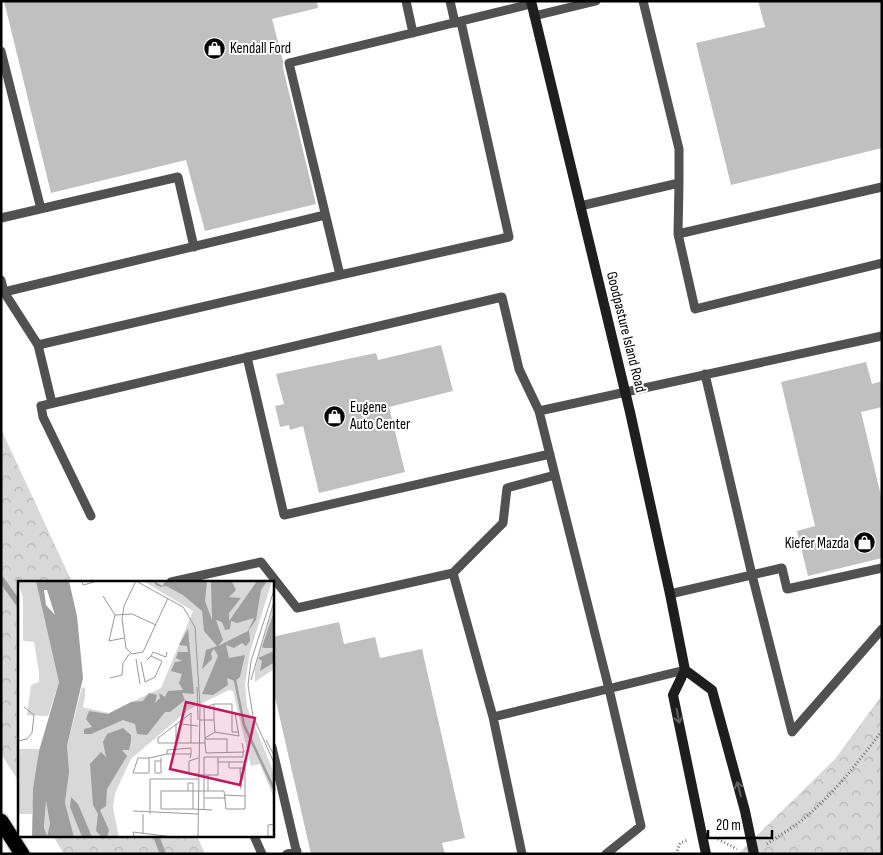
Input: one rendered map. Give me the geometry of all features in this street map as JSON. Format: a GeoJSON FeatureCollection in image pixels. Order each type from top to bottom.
{"type":"FeatureCollection","features":[{"type":"Feature","properties":{"kind":"highway"},"geometry":{"type":"LineString","coordinates":[[1,821],[22,854]]}},
{"type":"Feature","properties":{"kind":"main road","name":"Goodpasture Island Road"},"geometry":{"type":"LineString","coordinates":[[531,3],[625,391],[685,670]]}},
{"type":"Feature","properties":{"kind":"main road"},"geometry":{"type":"LineString","coordinates":[[706,854],[673,695],[685,670],[712,690],[754,854]]}},
{"type":"Feature","properties":{"kind":"lane"},"geometry":{"type":"LineString","coordinates":[[406,1],[413,33]]}},
{"type":"Feature","properties":{"kind":"lane"},"geometry":{"type":"LineString","coordinates":[[38,345],[510,237],[458,22],[450,1]]}},
{"type":"Feature","properties":{"kind":"lane"},"geometry":{"type":"LineString","coordinates":[[534,16],[596,1]]}},
{"type":"Feature","properties":{"kind":"lane"},"geometry":{"type":"LineString","coordinates":[[643,1],[679,149],[678,234],[696,309],[882,263]]}},
{"type":"Feature","properties":{"kind":"lane"},"geometry":{"type":"LineString","coordinates":[[340,275],[289,63],[531,3]]}},
{"type":"Feature","properties":{"kind":"lane"},"geometry":{"type":"LineString","coordinates":[[1,51],[41,209]]}},
{"type":"Feature","properties":{"kind":"lane"},"geometry":{"type":"LineString","coordinates":[[1,218],[178,177],[194,247]]}},
{"type":"Feature","properties":{"kind":"lane"},"geometry":{"type":"LineString","coordinates":[[580,206],[679,183]]}},
{"type":"Feature","properties":{"kind":"lane"},"geometry":{"type":"LineString","coordinates":[[678,234],[882,187]]}},
{"type":"Feature","properties":{"kind":"lane"},"geometry":{"type":"LineString","coordinates":[[4,292],[325,215]]}},
{"type":"Feature","properties":{"kind":"lane"},"geometry":{"type":"LineString","coordinates":[[1,280],[4,292],[38,345],[52,403]]}},
{"type":"Feature","properties":{"kind":"lane"},"geometry":{"type":"LineString","coordinates":[[91,516],[43,417],[41,406],[502,297],[519,369],[539,411],[609,689],[641,826],[606,854]]}},
{"type":"Feature","properties":{"kind":"lane"},"geometry":{"type":"LineString","coordinates":[[539,411],[882,336]]}},
{"type":"Feature","properties":{"kind":"lane"},"geometry":{"type":"LineString","coordinates":[[247,357],[284,516],[550,454]]}},
{"type":"Feature","properties":{"kind":"lane"},"geometry":{"type":"LineString","coordinates":[[705,374],[752,575],[792,732],[882,629]]}},
{"type":"Feature","properties":{"kind":"lane"},"geometry":{"type":"LineString","coordinates":[[175,581],[261,562],[297,608],[453,574],[503,523],[507,488],[554,475]]}},
{"type":"Feature","properties":{"kind":"lane"},"geometry":{"type":"LineString","coordinates":[[670,594],[782,568],[787,589],[882,568]]}},
{"type":"Feature","properties":{"kind":"lane"},"geometry":{"type":"LineString","coordinates":[[453,574],[493,717],[522,854]]}},
{"type":"Feature","properties":{"kind":"lane"},"geometry":{"type":"LineString","coordinates":[[493,717],[685,670]]}},
{"type":"Feature","properties":{"kind":"lane"},"geometry":{"type":"LineString","coordinates":[[274,755],[297,852],[287,854]]}},
{"type":"Feature","properties":{"kind":"lane"},"geometry":{"type":"LineString","coordinates":[[255,838],[262,854]]}},
{"type":"Feature","properties":{"kind":"path"},"geometry":{"type":"LineString","coordinates":[[763,846],[802,820],[830,793],[860,760],[882,731]]}},
{"type":"Feature","properties":{"kind":"path"},"geometry":{"type":"LineString","coordinates":[[676,854],[680,843]]}},
{"type":"Feature","properties":{"kind":"green space"},"geometry":{"type":"Polygon","coordinates":[[[1,429],[72,581],[18,581],[18,780],[1,754],[1,429]]]}},
{"type":"Feature","properties":{"kind":"green space"},"geometry":{"type":"Polygon","coordinates":[[[882,695],[882,854],[738,854],[835,759],[882,695]]]}},
{"type":"Feature","properties":{"kind":"green space"},"geometry":{"type":"Polygon","coordinates":[[[54,838],[198,838],[205,854],[64,854],[54,838]]]}},
{"type":"Feature","properties":{"kind":"building"},"geometry":{"type":"Polygon","coordinates":[[[4,1],[317,1],[318,8],[272,19],[316,204],[205,231],[186,160],[51,193],[4,1]]]}},
{"type":"Feature","properties":{"kind":"building"},"geometry":{"type":"Polygon","coordinates":[[[758,1],[882,1],[882,148],[731,185],[696,43],[765,27],[758,1]]]}},
{"type":"Feature","properties":{"kind":"building","name":"Eugene Auto Center"},"geometry":{"type":"Polygon","coordinates":[[[441,345],[453,391],[389,407],[405,472],[319,493],[303,426],[290,430],[289,425],[280,427],[275,406],[284,404],[276,374],[376,353],[378,360],[441,345]]]}},
{"type":"Feature","properties":{"kind":"building"},"geometry":{"type":"Polygon","coordinates":[[[866,362],[872,384],[882,381],[882,407],[861,412],[882,500],[882,558],[808,576],[797,531],[815,526],[781,382],[866,362]]]}},
{"type":"Feature","properties":{"kind":"building"},"geometry":{"type":"Polygon","coordinates":[[[339,622],[344,644],[375,637],[380,658],[422,649],[465,838],[442,843],[445,854],[311,854],[274,693],[274,637],[339,622]]]}},
{"type":"Feature","properties":{"kind":"waterway"},"geometry":{"type":"LineString","coordinates":[[1,579],[18,603]]}},
{"type":"Feature","properties":{"kind":"waterway"},"geometry":{"type":"LineString","coordinates":[[157,838],[163,854]]}},
{"type":"Feature","properties":{"kind":"place","name":"Kendall Ford"},"geometry":{"type":"Point","coordinates":[214,48]}},
{"type":"Feature","properties":{"kind":"place","name":"Eugene Auto Center"},"geometry":{"type":"Point","coordinates":[334,416]}},
{"type":"Feature","properties":{"kind":"place","name":"Kiefer Mazda"},"geometry":{"type":"Point","coordinates":[865,543]}}]}
